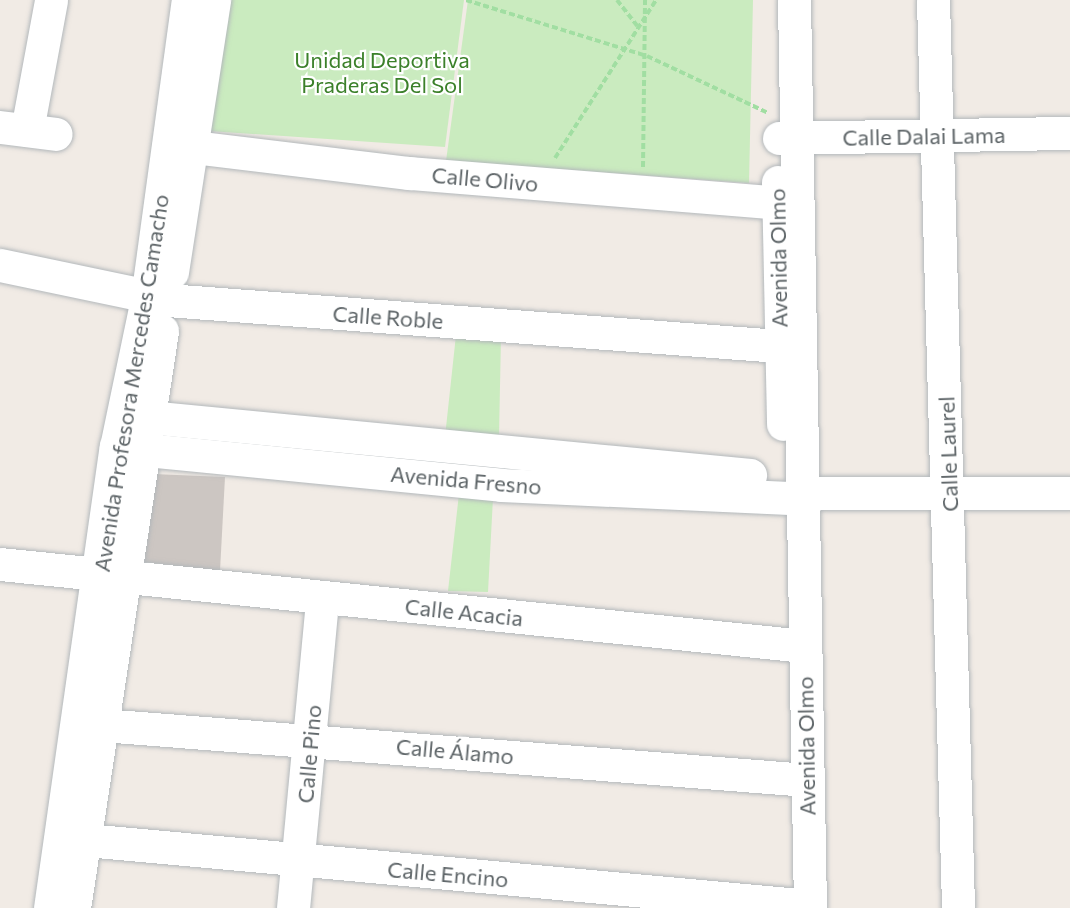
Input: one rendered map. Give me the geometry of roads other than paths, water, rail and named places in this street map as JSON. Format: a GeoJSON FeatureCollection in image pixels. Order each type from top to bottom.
{"type":"FeatureCollection","features":[{"type":"Feature","properties":{"kind":"street"},"geometry":{"type":"LineString","coordinates":[[28,130],[51,0]]}},
{"type":"Feature","properties":{"kind":"street","name":"Avenida Profesora Mercedes Camacho"},"geometry":{"type":"LineString","coordinates":[[157,299],[188,0]]}},
{"type":"Feature","properties":{"kind":"street","name":"Avenida Profesora Mercedes Camacho"},"geometry":{"type":"LineString","coordinates":[[50,908],[111,587],[129,448],[157,299],[194,147],[214,0]]}},
{"type":"Feature","properties":{"kind":"street","name":"Avenida Olmo"},"geometry":{"type":"LineString","coordinates":[[775,0],[785,131],[800,494],[810,907]]}},
{"type":"Feature","properties":{"kind":"street","name":"Avenida Olmo"},"geometry":{"type":"LineString","coordinates":[[794,0],[778,203],[779,346],[800,494]]}},
{"type":"Feature","properties":{"kind":"street","name":"Calle Laurel"},"geometry":{"type":"LineString","coordinates":[[933,0],[950,494],[958,908]]}},
{"type":"Feature","properties":{"kind":"street","name":"Calle Dalai Lama"},"geometry":{"type":"LineString","coordinates":[[785,131],[938,136],[1070,133]]}},
{"type":"Feature","properties":{"kind":"street","name":"Calle Olivo"},"geometry":{"type":"LineString","coordinates":[[194,147],[409,173],[778,203]]}},
{"type":"Feature","properties":{"kind":"street","name":"Calle Roble"},"geometry":{"type":"LineString","coordinates":[[0,265],[157,299],[779,346]]}},
{"type":"Feature","properties":{"kind":"street","name":"Avenida Fresno"},"geometry":{"type":"LineString","coordinates":[[135,416],[501,470]]}},
{"type":"Feature","properties":{"kind":"street","name":"Avenida Fresno"},"geometry":{"type":"LineString","coordinates":[[129,448],[501,470],[800,494],[1070,493]]}},
{"type":"Feature","properties":{"kind":"street"},"geometry":{"type":"LineString","coordinates":[[0,564],[111,587]]}},
{"type":"Feature","properties":{"kind":"street"},"geometry":{"type":"LineString","coordinates":[[0,585],[111,587]]}},
{"type":"Feature","properties":{"kind":"street","name":"Avenida Profesora Mercedes Camacho"},"geometry":{"type":"LineString","coordinates":[[74,908],[102,725],[111,587]]}},
{"type":"Feature","properties":{"kind":"street","name":"Calle Acacia"},"geometry":{"type":"LineString","coordinates":[[111,587],[322,599],[804,646]]}},
{"type":"Feature","properties":{"kind":"street","name":"Calle Pino"},"geometry":{"type":"LineString","coordinates":[[293,908],[311,739],[322,599]]}},
{"type":"Feature","properties":{"kind":"street","name":"Calle Álamo"},"geometry":{"type":"LineString","coordinates":[[102,725],[311,739],[807,780]]}},
{"type":"Feature","properties":{"kind":"street","name":"Calle Encino"},"geometry":{"type":"LineString","coordinates":[[86,840],[810,907]]}},
{"type":"Feature","properties":{"kind":"park label","name":"Unidad Deportiva Praderas Del Sol"},"geometry":{"type":"Point","coordinates":[382,72]}}]}
